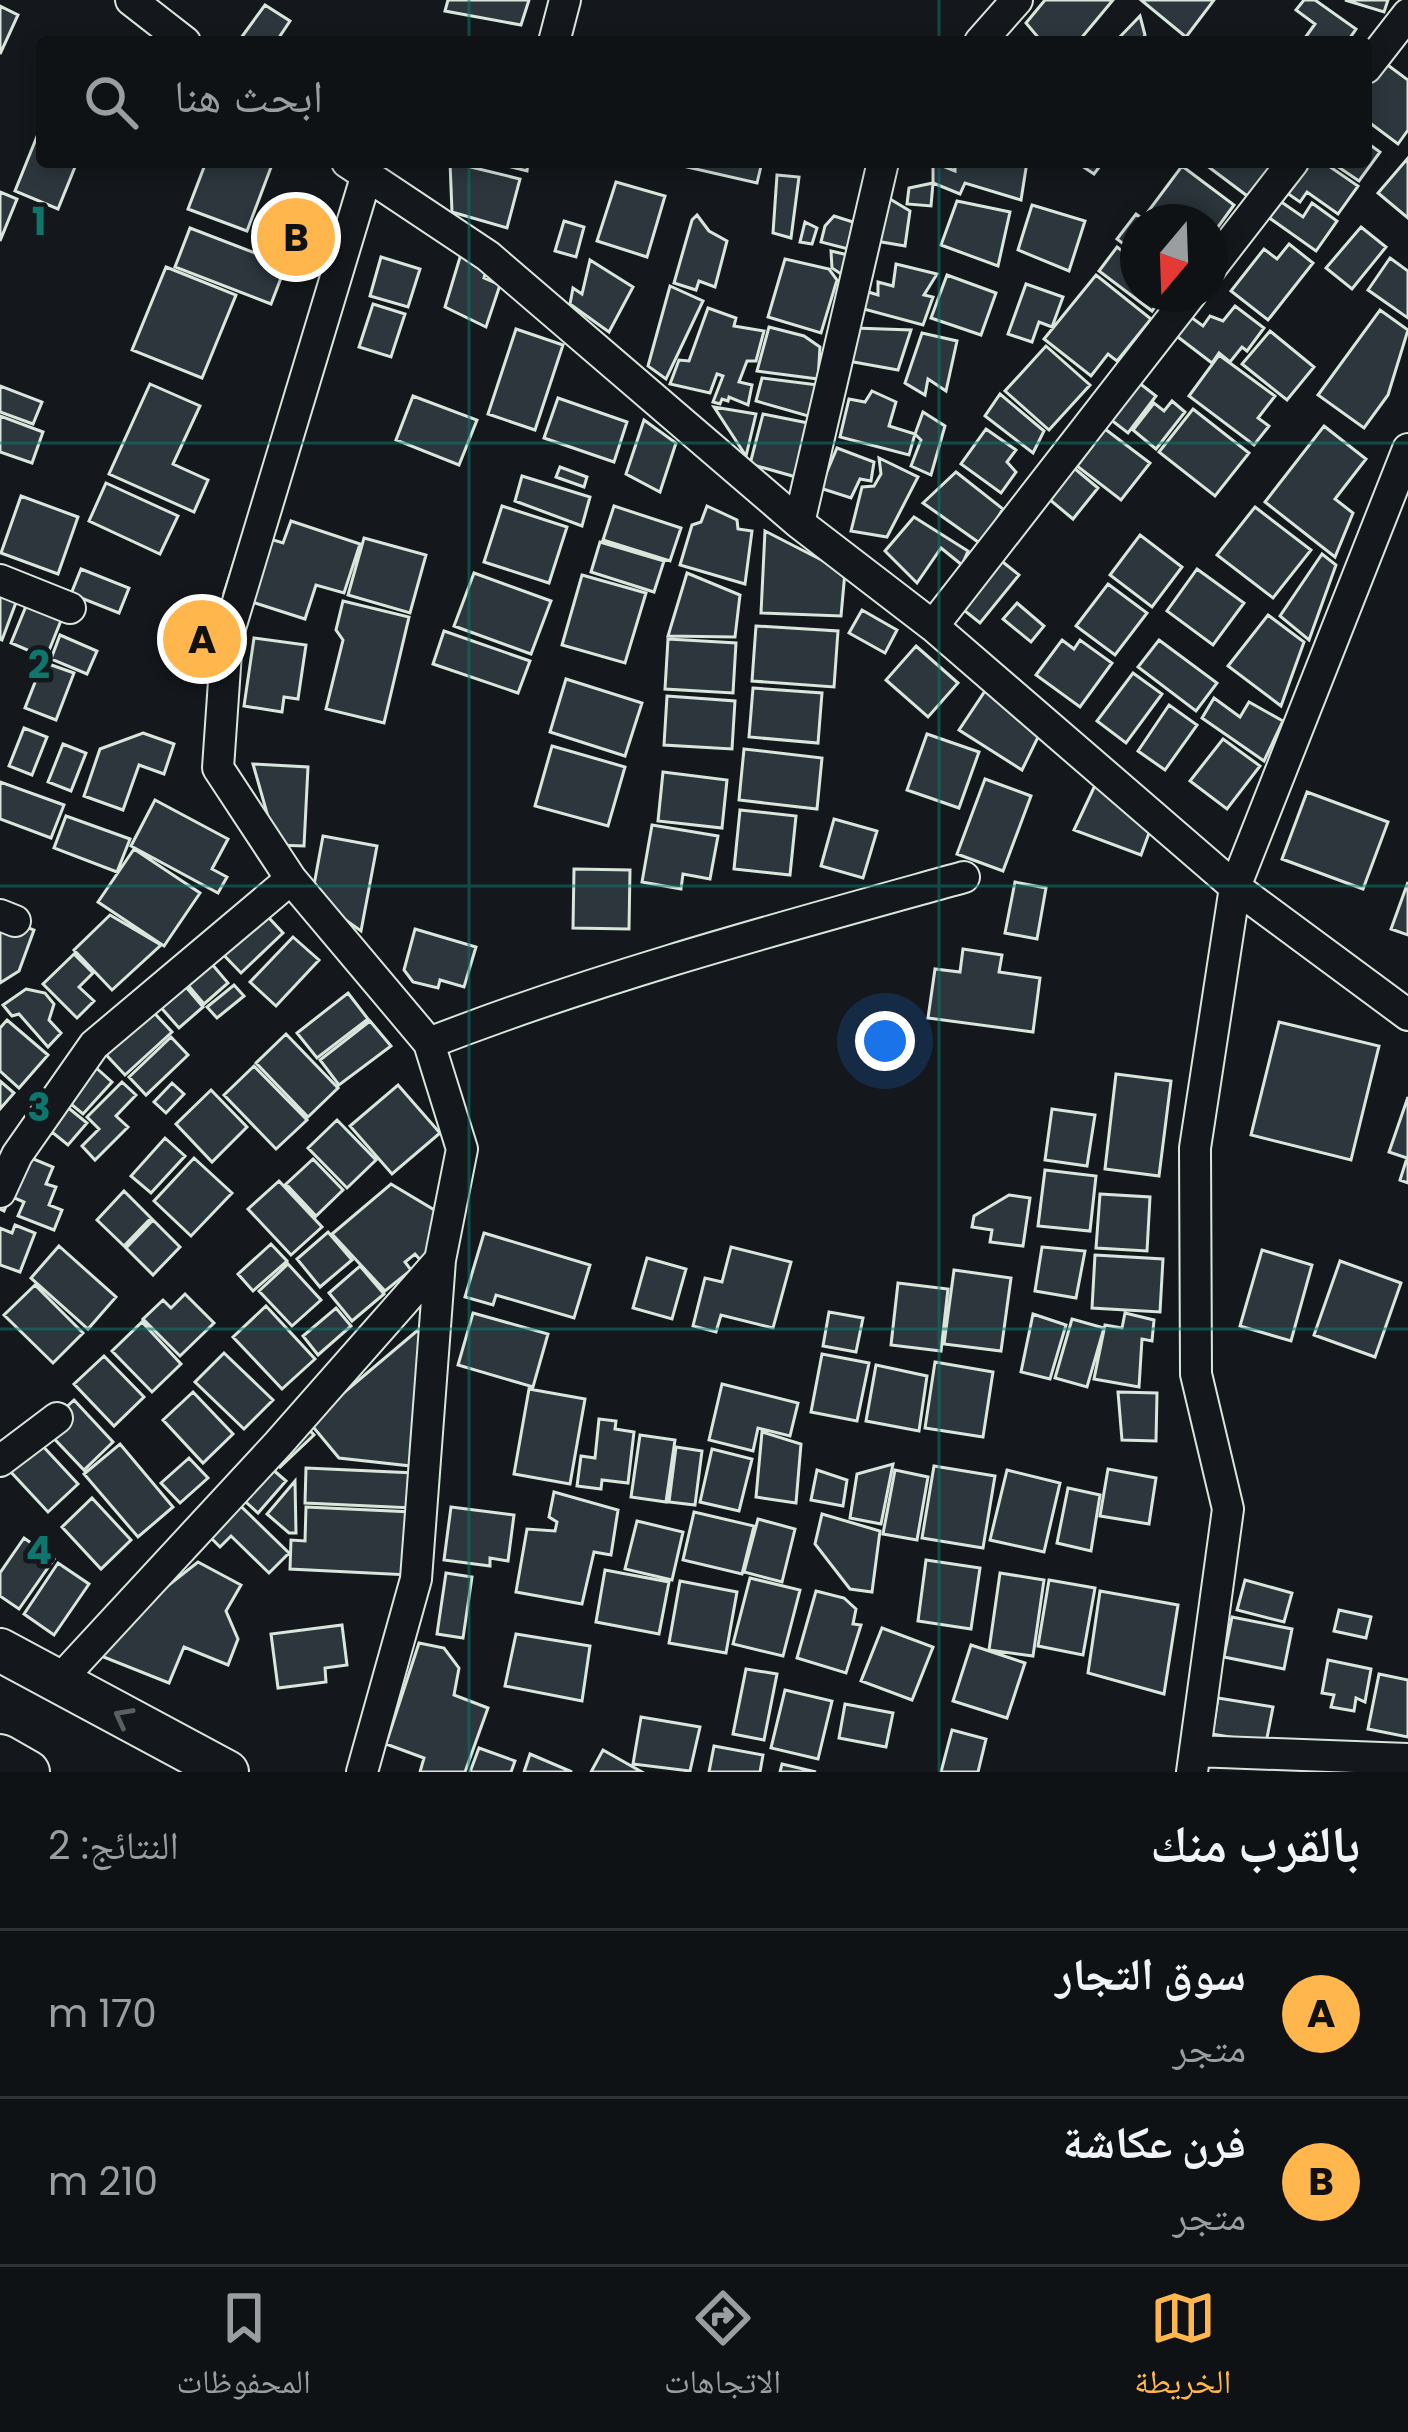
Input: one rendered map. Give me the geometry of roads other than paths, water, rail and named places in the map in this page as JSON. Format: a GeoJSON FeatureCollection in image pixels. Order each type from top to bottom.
{"type":"FeatureCollection","features":[{"type":"Feature","properties":{"kind":"main road"},"geometry":{"type":"LineString","coordinates":[[0,1650],[226,1772]]}},
{"type":"Feature","properties":{"kind":"main road"},"geometry":{"type":"LineString","coordinates":[[0,1756],[28,1772]]}},
{"type":"Feature","properties":{"kind":"street"},"geometry":{"type":"LineString","coordinates":[[131,0],[176,36]]}},
{"type":"Feature","properties":{"kind":"street"},"geometry":{"type":"LineString","coordinates":[[556,36],[565,0]]}},
{"type":"Feature","properties":{"kind":"street"},"geometry":{"type":"LineString","coordinates":[[985,36],[1017,0]]}},
{"type":"Feature","properties":{"kind":"street"},"geometry":{"type":"LineString","coordinates":[[1372,60],[1408,14]]}},
{"type":"Feature","properties":{"kind":"street"},"geometry":{"type":"LineString","coordinates":[[362,1772],[416,1579],[440,1260],[462,1149],[429,1042],[291,879],[218,768],[227,638],[357,168],[488,256],[799,523],[933,626],[1234,887],[1408,1015]]}},
{"type":"Feature","properties":{"kind":"street"},"geometry":{"type":"LineString","coordinates":[[799,523],[882,168]]}},
{"type":"Feature","properties":{"kind":"street"},"geometry":{"type":"LineString","coordinates":[[1228,246],[1288,168]]}},
{"type":"Feature","properties":{"kind":"street"},"geometry":{"type":"LineString","coordinates":[[933,626],[1177,312]]}},
{"type":"Feature","properties":{"kind":"street"},"geometry":{"type":"LineString","coordinates":[[1408,449],[1234,887],[1196,1148],[1196,1374],[1228,1509],[1194,1761],[1408,1759]]}},
{"type":"Feature","properties":{"kind":"street"},"geometry":{"type":"LineString","coordinates":[[0,580],[70,608]]}},
{"type":"Feature","properties":{"kind":"street"},"geometry":{"type":"LineString","coordinates":[[429,1042],[574,990],[964,877]]}},
{"type":"Feature","properties":{"kind":"street"},"geometry":{"type":"LineString","coordinates":[[0,1192],[17,1155],[94,1045],[291,879]]}},
{"type":"Feature","properties":{"kind":"street"},"geometry":{"type":"LineString","coordinates":[[57,1682],[278,1444],[440,1260]]}},
{"type":"Feature","properties":{"kind":"street"},"geometry":{"type":"LineString","coordinates":[[0,1461],[57,1418]]}},
{"type":"Feature","properties":{"kind":"place","name":"فرن عكاشة"},"geometry":{"type":"Point","coordinates":[296,237]}},
{"type":"Feature","properties":{"kind":"place","name":"سوق التجار"},"geometry":{"type":"Point","coordinates":[202,639]}}]}
